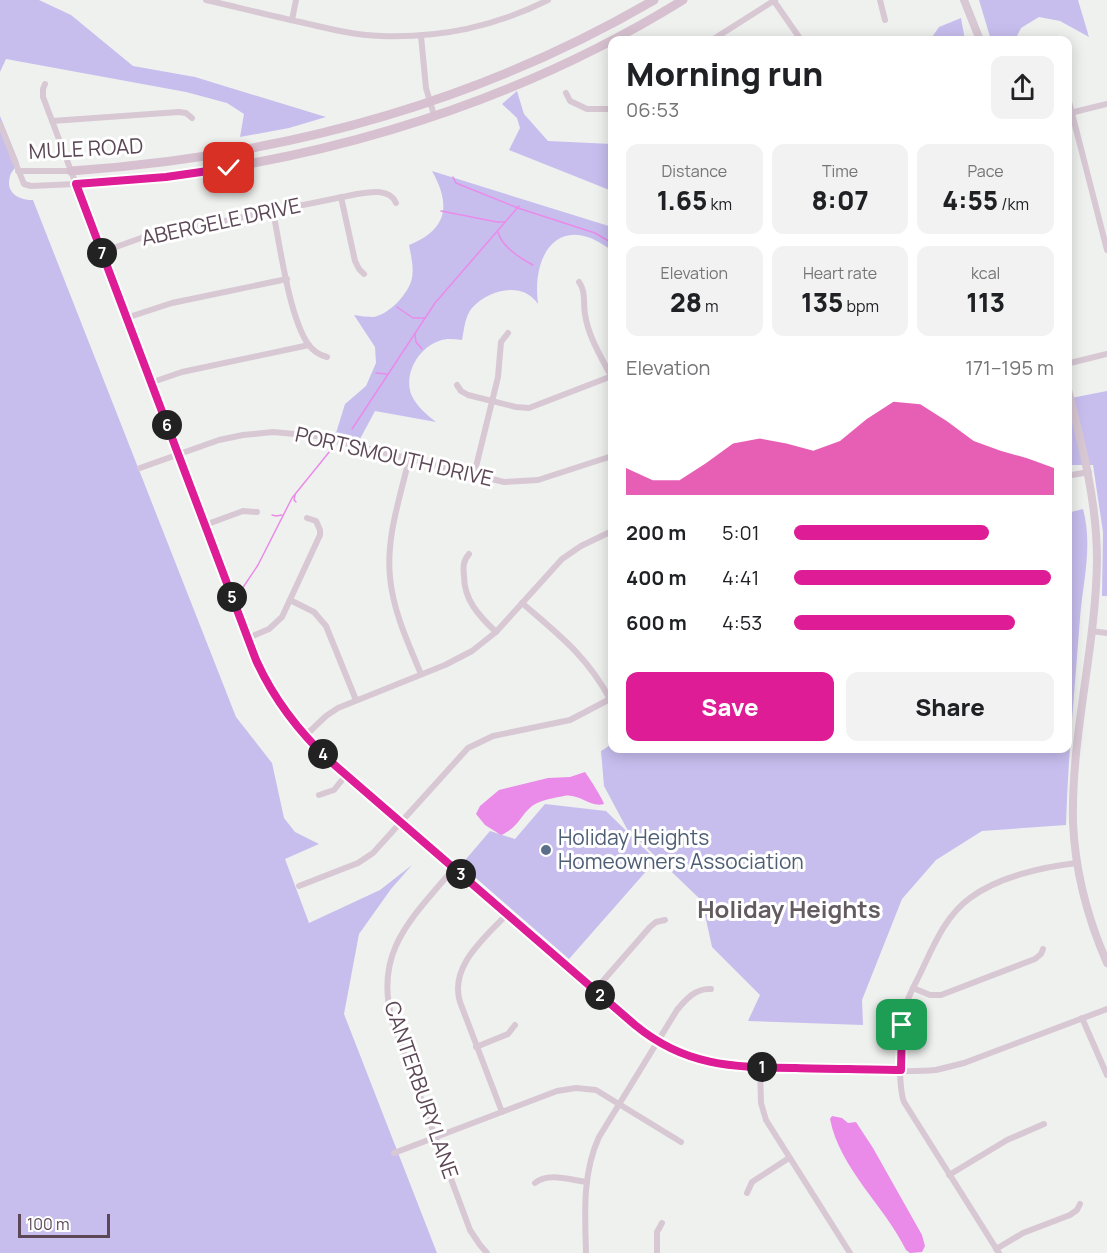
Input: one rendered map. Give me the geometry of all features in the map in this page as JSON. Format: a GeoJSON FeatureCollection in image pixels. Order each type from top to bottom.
{"type":"FeatureCollection","features":[{"type":"Feature","properties":{"kind":"main road","name":"MULE ROAD"},"geometry":{"type":"LineString","coordinates":[[71,171],[146,165],[224,155],[334,131],[475,87],[582,39],[654,0]]}},
{"type":"Feature","properties":{"kind":"main road","name":"MULE ROAD"},"geometry":{"type":"LineString","coordinates":[[618,36],[683,0]]}},
{"type":"Feature","properties":{"kind":"main road","name":"MULE ROAD"},"geometry":{"type":"LineString","coordinates":[[76,184],[166,177],[229,168],[321,148],[434,115],[540,76],[608,41]]}},
{"type":"Feature","properties":{"kind":"street"},"geometry":{"type":"LineString","coordinates":[[206,0],[339,31],[369,35],[421,36],[474,29],[516,15],[548,0]]}},
{"type":"Feature","properties":{"kind":"street"},"geometry":{"type":"LineString","coordinates":[[292,20],[296,0]]}},
{"type":"Feature","properties":{"kind":"street"},"geometry":{"type":"LineString","coordinates":[[718,36],[775,0],[798,36]]}},
{"type":"Feature","properties":{"kind":"street"},"geometry":{"type":"LineString","coordinates":[[880,0],[885,20]]}},
{"type":"Feature","properties":{"kind":"street"},"geometry":{"type":"LineString","coordinates":[[964,0],[978,36]]}},
{"type":"Feature","properties":{"kind":"street"},"geometry":{"type":"LineString","coordinates":[[421,36],[429,102],[434,115]]}},
{"type":"Feature","properties":{"kind":"street"},"geometry":{"type":"LineString","coordinates":[[45,84],[43,97],[248,639],[272,692],[290,720],[346,775],[635,1025],[658,1042],[700,1060],[727,1066],[928,1071],[948,1067],[1107,1009]]}},
{"type":"Feature","properties":{"kind":"street"},"geometry":{"type":"LineString","coordinates":[[566,93],[570,101],[586,108],[608,109]]}},
{"type":"Feature","properties":{"kind":"street"},"geometry":{"type":"LineString","coordinates":[[1072,113],[1107,104]]}},
{"type":"Feature","properties":{"kind":"street"},"geometry":{"type":"LineString","coordinates":[[52,121],[178,112],[186,113],[192,118]]}},
{"type":"Feature","properties":{"kind":"street"},"geometry":{"type":"LineString","coordinates":[[1072,120],[1107,250]]}},
{"type":"Feature","properties":{"kind":"street"},"geometry":{"type":"LineString","coordinates":[[0,124],[18,171]]}},
{"type":"Feature","properties":{"kind":"street","name":"MULE ROAD"},"geometry":{"type":"LineString","coordinates":[[71,171],[18,171],[23,183],[28,186],[76,184]]}},
{"type":"Feature","properties":{"kind":"street","name":"ABERGELE DRIVE"},"geometry":{"type":"LineString","coordinates":[[102,252],[141,238],[341,197],[379,192],[390,195],[396,203]]}},
{"type":"Feature","properties":{"kind":"street"},"geometry":{"type":"LineString","coordinates":[[341,197],[355,261],[364,274]]}},
{"type":"Feature","properties":{"kind":"street"},"geometry":{"type":"LineString","coordinates":[[273,211],[295,315],[309,345],[319,354],[327,357]]}},
{"type":"Feature","properties":{"kind":"street"},"geometry":{"type":"LineString","coordinates":[[126,318],[172,303],[287,279]]}},
{"type":"Feature","properties":{"kind":"street"},"geometry":{"type":"LineString","coordinates":[[579,282],[584,290],[585,314],[589,332],[608,370]]}},
{"type":"Feature","properties":{"kind":"street"},"geometry":{"type":"LineString","coordinates":[[474,475],[498,377],[501,342],[508,333]]}},
{"type":"Feature","properties":{"kind":"street"},"geometry":{"type":"LineString","coordinates":[[150,382],[182,372],[309,345]]}},
{"type":"Feature","properties":{"kind":"street"},"geometry":{"type":"LineString","coordinates":[[1072,363],[1107,354]]}},
{"type":"Feature","properties":{"kind":"street"},"geometry":{"type":"LineString","coordinates":[[457,385],[464,393],[516,407],[529,408],[608,377]]}},
{"type":"Feature","properties":{"kind":"street"},"geometry":{"type":"LineString","coordinates":[[1072,405],[1089,472],[1095,513],[1097,562],[1074,791],[1074,826],[1077,863],[1089,917],[1107,963]]}},
{"type":"Feature","properties":{"kind":"street","name":"PORTSMOUTH DRIVE"},"geometry":{"type":"LineString","coordinates":[[140,468],[230,437],[273,432],[316,436],[504,482],[528,482],[608,457]]}},
{"type":"Feature","properties":{"kind":"street"},"geometry":{"type":"LineString","coordinates":[[410,459],[391,536],[389,570],[398,615],[421,674]]}},
{"type":"Feature","properties":{"kind":"street"},"geometry":{"type":"LineString","coordinates":[[1072,475],[1089,472]]}},
{"type":"Feature","properties":{"kind":"street"},"geometry":{"type":"LineString","coordinates":[[205,525],[243,511],[257,512]]}},
{"type":"Feature","properties":{"kind":"street"},"geometry":{"type":"LineString","coordinates":[[248,639],[264,632],[282,617],[320,535],[316,521],[307,518]]}},
{"type":"Feature","properties":{"kind":"street"},"geometry":{"type":"LineString","coordinates":[[305,736],[326,716],[356,700],[465,655],[496,632],[562,559],[581,546],[608,533]]}},
{"type":"Feature","properties":{"kind":"street"},"geometry":{"type":"LineString","coordinates":[[469,554],[463,566],[467,593],[474,609],[496,632]]}},
{"type":"Feature","properties":{"kind":"street"},"geometry":{"type":"LineString","coordinates":[[290,600],[314,612],[323,621],[356,700]]}},
{"type":"Feature","properties":{"kind":"street"},"geometry":{"type":"LineString","coordinates":[[522,603],[585,659],[608,693]]}},
{"type":"Feature","properties":{"kind":"street"},"geometry":{"type":"LineString","coordinates":[[1091,631],[1107,633]]}},
{"type":"Feature","properties":{"kind":"street"},"geometry":{"type":"LineString","coordinates":[[299,886],[362,860],[381,846],[453,763],[472,746],[493,736],[570,720],[608,700]]}},
{"type":"Feature","properties":{"kind":"street"},"geometry":{"type":"LineString","coordinates":[[319,795],[334,790],[346,775]]}},
{"type":"Feature","properties":{"kind":"street"},"geometry":{"type":"LineString","coordinates":[[1077,863],[1023,874],[983,890],[957,909],[943,928],[913,988],[903,1015],[901,1092],[906,1106],[997,1251],[1023,1233],[1074,1213],[1080,1204]]}},
{"type":"Feature","properties":{"kind":"street","name":"CANTERBURY LANE"},"geometry":{"type":"LineString","coordinates":[[454,868],[402,932],[392,953],[387,999],[393,1023],[470,1230],[488,1253]]}},
{"type":"Feature","properties":{"kind":"street"},"geometry":{"type":"LineString","coordinates":[[502,1113],[458,998],[458,977],[468,959],[507,914]]}},
{"type":"Feature","properties":{"kind":"street"},"geometry":{"type":"LineString","coordinates":[[595,990],[650,927],[656,922],[665,920]]}},
{"type":"Feature","properties":{"kind":"street"},"geometry":{"type":"LineString","coordinates":[[913,988],[930,995],[947,993],[1035,959],[1043,949]]}},
{"type":"Feature","properties":{"kind":"street"},"geometry":{"type":"LineString","coordinates":[[586,1253],[587,1182],[597,1143],[677,1010],[688,998],[702,989],[711,989]]}},
{"type":"Feature","properties":{"kind":"street"},"geometry":{"type":"LineString","coordinates":[[1082,1018],[1107,1075]]}},
{"type":"Feature","properties":{"kind":"street"},"geometry":{"type":"LineString","coordinates":[[476,1047],[508,1034],[515,1025]]}},
{"type":"Feature","properties":{"kind":"street"},"geometry":{"type":"LineString","coordinates":[[760,1067],[760,1097],[769,1125],[850,1253]]}},
{"type":"Feature","properties":{"kind":"street"},"geometry":{"type":"LineString","coordinates":[[394,1153],[570,1088],[596,1090],[681,1142]]}},
{"type":"Feature","properties":{"kind":"street"},"geometry":{"type":"LineString","coordinates":[[949,1175],[1007,1140],[1044,1124]]}},
{"type":"Feature","properties":{"kind":"street"},"geometry":{"type":"LineString","coordinates":[[747,1193],[752,1182],[789,1158]]}},
{"type":"Feature","properties":{"kind":"street"},"geometry":{"type":"LineString","coordinates":[[535,1183],[550,1177],[587,1182]]}},
{"type":"Feature","properties":{"kind":"street"},"geometry":{"type":"LineString","coordinates":[[657,1253],[657,1232],[662,1223]]}},
{"type":"Feature","properties":{"kind":"shaded area"},"geometry":{"type":"Polygon","coordinates":[[[0,0],[39,0],[71,15],[133,66],[195,77],[326,117],[289,128],[240,137],[244,114],[227,103],[186,92],[6,59],[0,72],[0,0]]]}},
{"type":"Feature","properties":{"kind":"shaded area"},"geometry":{"type":"Polygon","coordinates":[[[979,0],[1078,0],[1089,37],[1060,21],[1039,17],[1021,28],[1017,36],[990,36],[979,0]]]}},
{"type":"Feature","properties":{"kind":"shaded area"},"geometry":{"type":"Polygon","coordinates":[[[961,18],[964,36],[933,36],[939,27],[961,18]]]}},
{"type":"Feature","properties":{"kind":"shaded area"},"geometry":{"type":"Polygon","coordinates":[[[517,91],[524,114],[548,141],[608,144],[608,189],[509,150],[520,128],[517,118],[502,104],[517,91]]]}},
{"type":"Feature","properties":{"kind":"shaded area"},"geometry":{"type":"Polygon","coordinates":[[[0,116],[19,163],[11,174],[9,182],[11,191],[18,197],[33,200],[236,717],[272,763],[284,818],[295,832],[319,844],[285,859],[309,923],[380,890],[412,865],[391,889],[359,934],[344,1014],[437,1253],[0,1253],[0,116]]]}},
{"type":"Feature","properties":{"kind":"shaded area"},"geometry":{"type":"Polygon","coordinates":[[[432,171],[608,226],[608,249],[594,240],[578,235],[565,236],[545,253],[537,285],[538,304],[524,292],[506,290],[496,292],[479,301],[472,308],[465,323],[462,340],[442,340],[425,349],[411,370],[409,386],[416,402],[436,422],[375,411],[360,439],[336,433],[345,404],[366,386],[376,363],[375,347],[354,315],[373,317],[379,315],[392,308],[407,290],[412,278],[409,245],[432,231],[442,215],[442,195],[432,171]]]}},
{"type":"Feature","properties":{"kind":"shaded area"},"geometry":{"type":"Polygon","coordinates":[[[1107,391],[1107,596],[1102,596],[1103,532],[1093,465],[1072,465],[1072,398],[1107,391]]]}},
{"type":"Feature","properties":{"kind":"shaded area"},"geometry":{"type":"Polygon","coordinates":[[[1083,509],[1087,550],[1072,722],[1072,512],[1083,509]]]}},
{"type":"Feature","properties":{"kind":"shaded area"},"geometry":{"type":"Polygon","coordinates":[[[608,747],[608,753],[1070,753],[1066,825],[982,831],[936,860],[902,899],[862,1000],[863,1025],[748,1021],[760,995],[712,947],[702,901],[627,829],[604,786],[601,751],[608,747]]]}},
{"type":"Feature","properties":{"kind":"shaded area"},"geometry":{"type":"Polygon","coordinates":[[[585,772],[604,804],[594,804],[569,796],[543,801],[532,806],[515,825],[501,835],[485,825],[476,814],[480,806],[499,790],[548,778],[570,777],[585,772]]]}},
{"type":"Feature","properties":{"kind":"shaded area"},"geometry":{"type":"Polygon","coordinates":[[[545,804],[606,811],[656,860],[569,959],[461,865],[490,831],[515,839],[545,804]]]}},
{"type":"Feature","properties":{"kind":"shaded area"},"geometry":{"type":"Polygon","coordinates":[[[832,1116],[842,1118],[848,1123],[856,1122],[922,1235],[925,1246],[922,1252],[910,1253],[906,1250],[853,1171],[835,1137],[830,1119],[832,1116]]]}},
{"type":"Feature","properties":{"kind":"waterway"},"geometry":{"type":"LineString","coordinates":[[453,177],[456,183],[518,208],[595,233],[608,241]]}},
{"type":"Feature","properties":{"kind":"waterway"},"geometry":{"type":"LineString","coordinates":[[352,429],[435,303],[519,206]]}},
{"type":"Feature","properties":{"kind":"waterway"},"geometry":{"type":"LineString","coordinates":[[441,211],[505,222]]}},
{"type":"Feature","properties":{"kind":"waterway"},"geometry":{"type":"LineString","coordinates":[[498,232],[507,247],[533,265]]}},
{"type":"Feature","properties":{"kind":"waterway"},"geometry":{"type":"LineString","coordinates":[[397,307],[413,318],[425,318]]}},
{"type":"Feature","properties":{"kind":"waterway"},"geometry":{"type":"LineString","coordinates":[[415,334],[416,342],[422,349]]}},
{"type":"Feature","properties":{"kind":"waterway"},"geometry":{"type":"LineString","coordinates":[[376,373],[387,374]]}},
{"type":"Feature","properties":{"kind":"waterway"},"geometry":{"type":"LineString","coordinates":[[242,589],[258,565],[292,498],[330,451]]}},
{"type":"Feature","properties":{"kind":"waterway"},"geometry":{"type":"LineString","coordinates":[[295,495],[296,502]]}},
{"type":"Feature","properties":{"kind":"waterway"},"geometry":{"type":"LineString","coordinates":[[272,515],[282,515]]}},
{"type":"Feature","properties":{"kind":"place","name":"Holiday Heights Homeowners Association"},"geometry":{"type":"Point","coordinates":[546,850]}},
{"type":"Feature","properties":{"kind":"district","name":"Holiday Heights"},"geometry":{"type":"Point","coordinates":[789,910]}},
{"type":"Feature","properties":{"kind":"route"},"geometry":{"type":"LineString","coordinates":[[229,168],[166,177],[76,184],[256,660],[277,702],[290,720],[330,761],[635,1025],[664,1046],[692,1058],[727,1066],[901,1070],[902,1025]]}}]}
